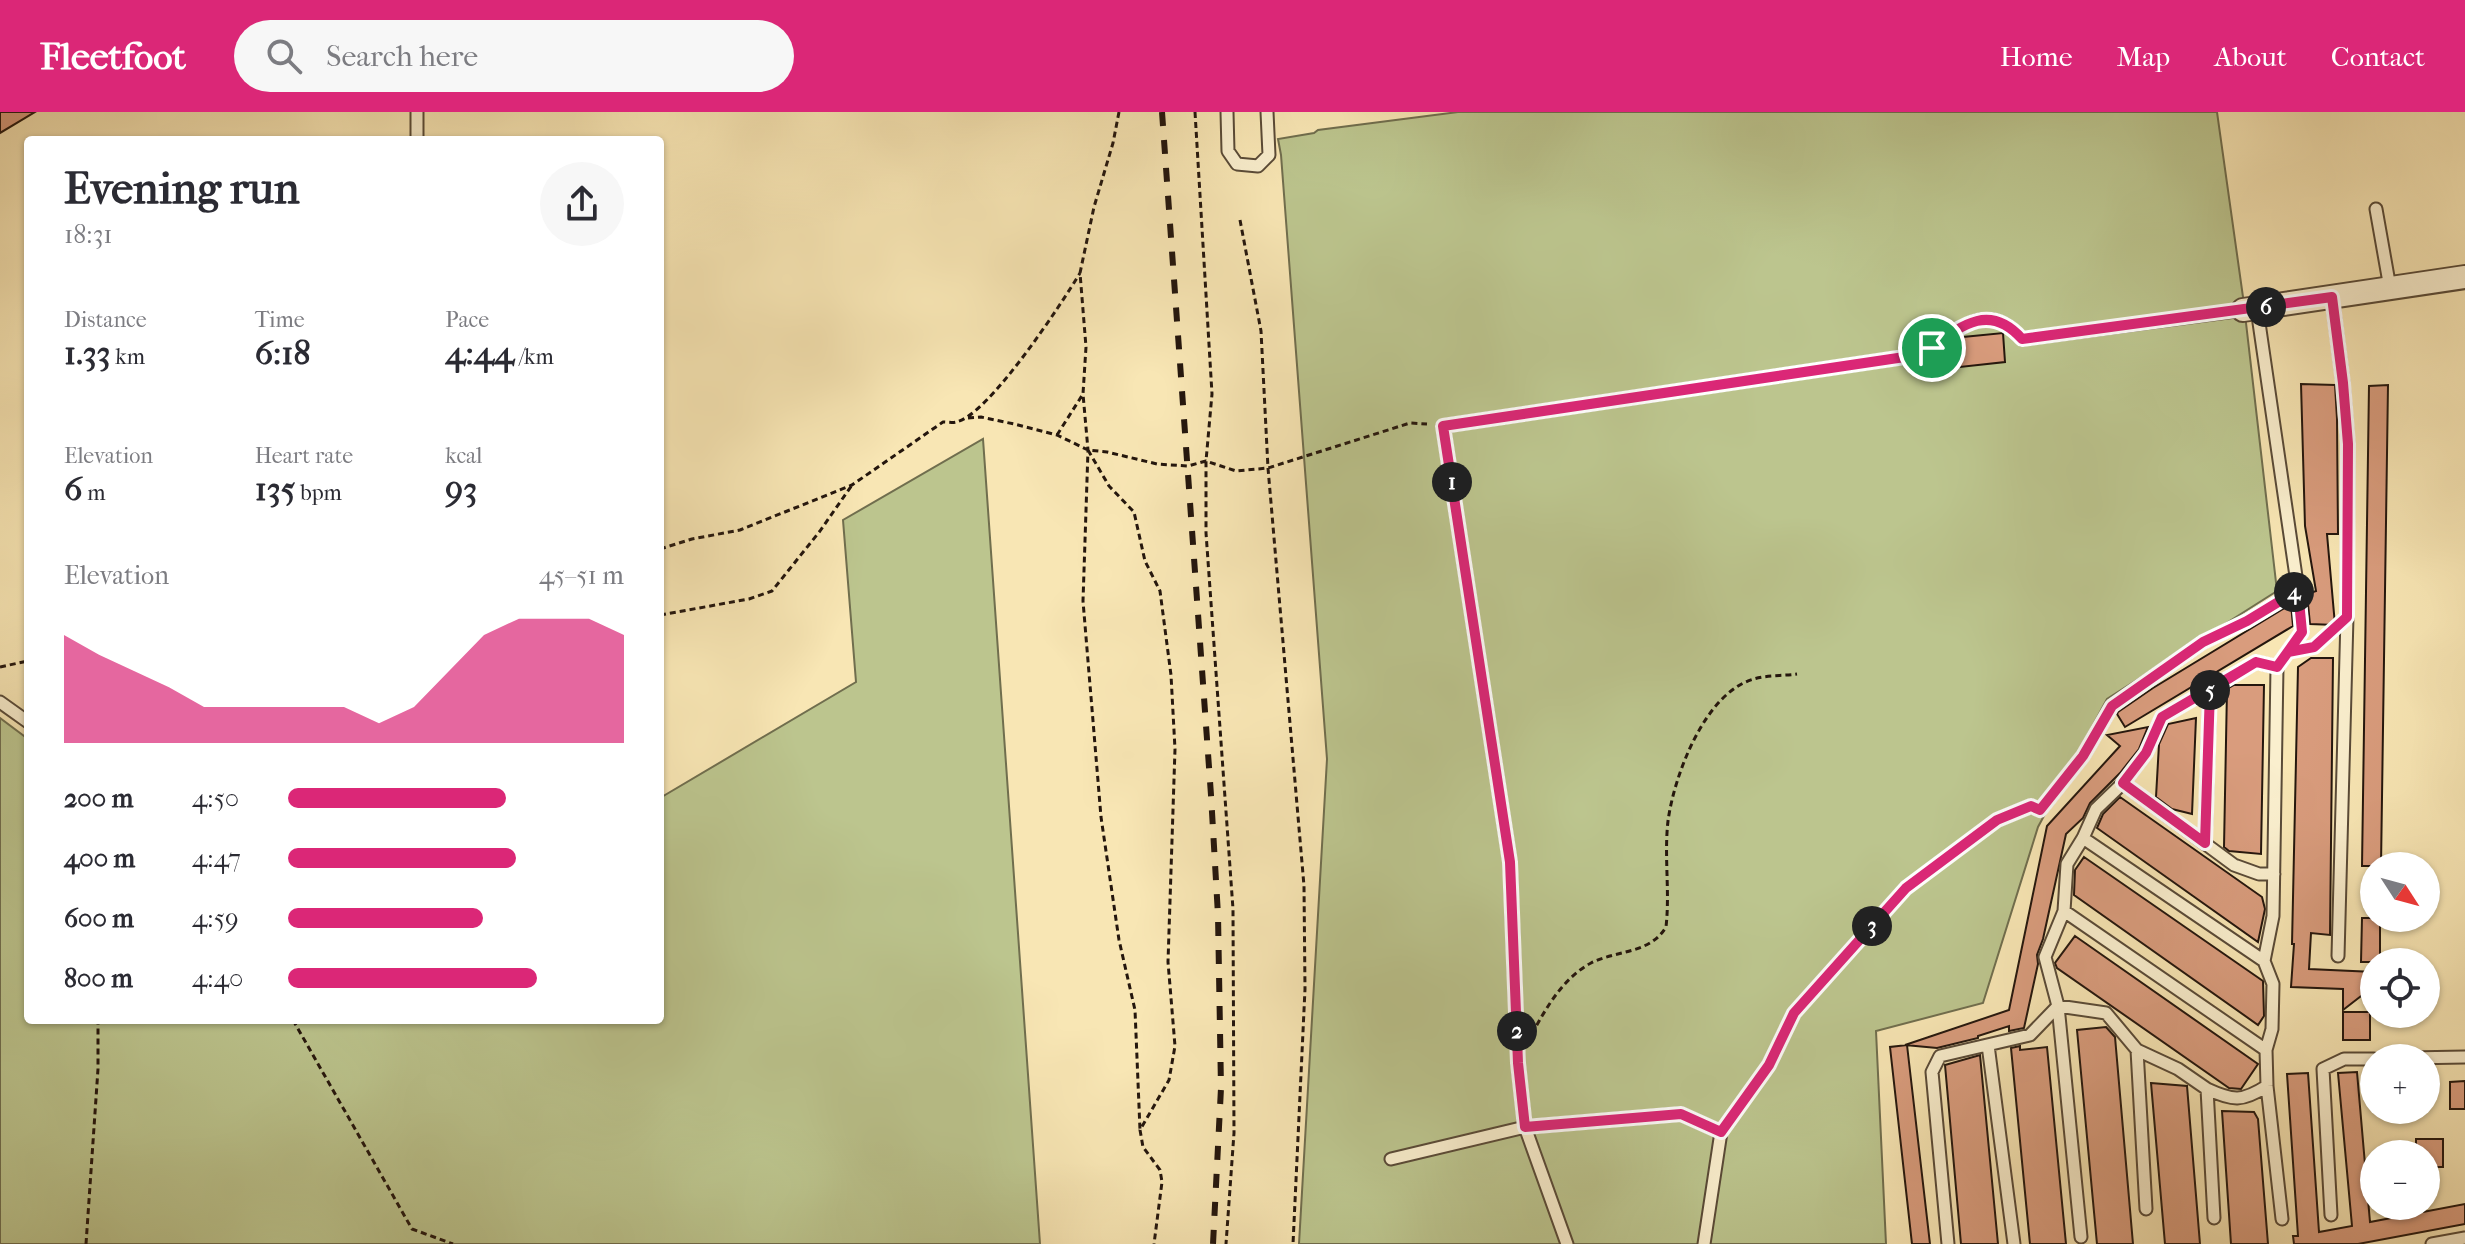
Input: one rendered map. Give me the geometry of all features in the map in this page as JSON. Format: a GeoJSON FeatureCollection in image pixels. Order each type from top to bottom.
{"type":"FeatureCollection","features":[{"type":"Feature","properties":{"kind":"street"},"geometry":{"type":"LineString","coordinates":[[2250,309],[2465,277]]}},
{"type":"Feature","properties":{"kind":"lane"},"geometry":{"type":"LineString","coordinates":[[417,112],[417,136]]}},
{"type":"Feature","properties":{"kind":"lane"},"geometry":{"type":"LineString","coordinates":[[1227,112],[1228,151],[1237,164],[1258,166],[1269,155],[1267,112]]}},
{"type":"Feature","properties":{"kind":"lane"},"geometry":{"type":"LineString","coordinates":[[2376,209],[2390,288]]}},
{"type":"Feature","properties":{"kind":"lane"},"geometry":{"type":"LineString","coordinates":[[2332,297],[2348,444],[2338,956]]}},
{"type":"Feature","properties":{"kind":"lane"},"geometry":{"type":"LineString","coordinates":[[1567,1244],[1525,1127],[1518,1063],[1510,862],[1443,426],[1918,355],[1970,322],[1983,319],[2000,321],[2022,339],[2250,309],[2298,590],[2302,632],[2277,667],[2273,916],[2264,961],[2273,984],[2272,1029],[2266,1050],[2267,1086],[2282,1219]]}},
{"type":"Feature","properties":{"kind":"lane"},"geometry":{"type":"LineString","coordinates":[[1704,1244],[1721,1132],[1769,1065],[1794,1013],[1906,888],[1997,820],[2031,806],[2040,810],[2083,756],[2112,706],[2203,642],[2247,621],[2298,590]]}},
{"type":"Feature","properties":{"kind":"lane"},"geometry":{"type":"LineString","coordinates":[[2081,1237],[2058,1006],[2045,957],[2064,911],[2067,864],[2096,809],[2123,783],[2146,753],[2162,717],[2256,662],[2277,667]]}},
{"type":"Feature","properties":{"kind":"lane"},"geometry":{"type":"LineString","coordinates":[[2205,843],[2210,690]]}},
{"type":"Feature","properties":{"kind":"lane"},"geometry":{"type":"LineString","coordinates":[[0,702],[24,719]]}},
{"type":"Feature","properties":{"kind":"lane"},"geometry":{"type":"LineString","coordinates":[[2123,783],[2234,865],[2259,874],[2274,874]]}},
{"type":"Feature","properties":{"kind":"lane"},"geometry":{"type":"LineString","coordinates":[[2083,838],[2264,961]]}},
{"type":"Feature","properties":{"kind":"lane"},"geometry":{"type":"LineString","coordinates":[[2064,911],[2266,1050]]}},
{"type":"Feature","properties":{"kind":"lane"},"geometry":{"type":"LineString","coordinates":[[1948,1244],[1932,1072],[1940,1056],[2030,1035],[2058,1006]]}},
{"type":"Feature","properties":{"kind":"lane"},"geometry":{"type":"LineString","coordinates":[[2058,1006],[2106,1013],[2137,1050],[2230,1099],[2250,1096],[2267,1086]]}},
{"type":"Feature","properties":{"kind":"lane"},"geometry":{"type":"LineString","coordinates":[[1988,1045],[2014,1244]]}},
{"type":"Feature","properties":{"kind":"lane"},"geometry":{"type":"LineString","coordinates":[[2137,1050],[2146,1209]]}},
{"type":"Feature","properties":{"kind":"lane"},"geometry":{"type":"LineString","coordinates":[[2440,1057],[2465,1057]]}},
{"type":"Feature","properties":{"kind":"lane"},"geometry":{"type":"LineString","coordinates":[[2331,1215],[2323,1069],[2344,1059],[2360,1059]]}},
{"type":"Feature","properties":{"kind":"lane"},"geometry":{"type":"LineString","coordinates":[[2207,1089],[2214,1218]]}},
{"type":"Feature","properties":{"kind":"lane"},"geometry":{"type":"LineString","coordinates":[[1391,1159],[1525,1127],[1681,1114],[1721,1132]]}},
{"type":"Feature","properties":{"kind":"lane"},"geometry":{"type":"LineString","coordinates":[[2432,1244],[2465,1238]]}},
{"type":"Feature","properties":{"kind":"path"},"geometry":{"type":"LineString","coordinates":[[1119,112],[1080,273],[1086,347],[1083,394],[1088,450],[1083,601],[1101,817],[1119,940],[1135,1010],[1140,1130],[1143,1147],[1160,1170],[1162,1182],[1154,1244]]}},
{"type":"Feature","properties":{"kind":"path"},"geometry":{"type":"LineString","coordinates":[[1195,112],[1212,394],[1206,461],[1206,533],[1233,909],[1234,1133],[1226,1244]]}},
{"type":"Feature","properties":{"kind":"path"},"geometry":{"type":"LineString","coordinates":[[1240,220],[1261,331],[1268,468],[1304,886],[1305,989],[1293,1244]]}},
{"type":"Feature","properties":{"kind":"path"},"geometry":{"type":"LineString","coordinates":[[664,548],[740,530],[852,485],[943,422],[957,422],[965,418],[986,399],[1033,345],[1080,273]]}},
{"type":"Feature","properties":{"kind":"path"},"geometry":{"type":"LineString","coordinates":[[1057,435],[1083,394]]}},
{"type":"Feature","properties":{"kind":"path"},"geometry":{"type":"LineString","coordinates":[[965,418],[981,417],[1057,435],[1088,450],[1157,464],[1188,466],[1206,461],[1236,471],[1268,468],[1410,423],[1443,426]]}},
{"type":"Feature","properties":{"kind":"path"},"geometry":{"type":"LineString","coordinates":[[1088,450],[1109,486],[1134,512],[1145,561],[1160,591],[1171,675],[1174,795],[1168,962],[1175,1046],[1169,1080],[1140,1130]]}},
{"type":"Feature","properties":{"kind":"path"},"geometry":{"type":"LineString","coordinates":[[664,614],[749,599],[772,591],[852,485]]}},
{"type":"Feature","properties":{"kind":"path"},"geometry":{"type":"LineString","coordinates":[[2288,652],[2314,647],[2347,617]]}},
{"type":"Feature","properties":{"kind":"path"},"geometry":{"type":"LineString","coordinates":[[0,667],[24,662]]}},
{"type":"Feature","properties":{"kind":"path"},"geometry":{"type":"LineString","coordinates":[[1518,1063],[1545,1010],[1565,984],[1590,964],[1646,946],[1659,938],[1666,927],[1668,822],[1682,767],[1701,727],[1725,695],[1752,679],[1797,674]]}},
{"type":"Feature","properties":{"kind":"path"},"geometry":{"type":"LineString","coordinates":[[86,1244],[98,1069],[98,1024]]}},
{"type":"Feature","properties":{"kind":"path"},"geometry":{"type":"LineString","coordinates":[[295,1024],[412,1229],[453,1244]]}},
{"type":"Feature","properties":{"kind":"green space"},"geometry":{"type":"Polygon","coordinates":[[[1458,112],[2217,112],[2243,297],[2277,591],[2107,699],[2038,827],[1983,1003],[1876,1031],[1886,1244],[1299,1244],[1327,759],[1278,139],[1318,130],[1458,112]]]}},
{"type":"Feature","properties":{"kind":"green space"},"geometry":{"type":"Polygon","coordinates":[[[983,439],[1040,1244],[0,1244],[0,718],[24,736],[24,1024],[664,1024],[664,796],[856,682],[843,520],[983,439]]]}},
{"type":"Feature","properties":{"kind":"building"},"geometry":{"type":"Polygon","coordinates":[[[0,112],[35,112],[0,133],[0,112]]]}},
{"type":"Feature","properties":{"kind":"building"},"geometry":{"type":"Polygon","coordinates":[[[2003,333],[2005,362],[1951,368],[1950,345],[1963,337],[2003,333]]]}},
{"type":"Feature","properties":{"kind":"building"},"geometry":{"type":"Polygon","coordinates":[[[2301,384],[2335,385],[2338,534],[2327,534],[2335,625],[2310,624],[2307,594],[2316,591],[2305,526],[2301,384]]]}},
{"type":"Feature","properties":{"kind":"building"},"geometry":{"type":"Polygon","coordinates":[[[2388,385],[2381,852],[2362,852],[2369,386],[2388,385]]]}},
{"type":"Feature","properties":{"kind":"building"},"geometry":{"type":"Polygon","coordinates":[[[2291,604],[2293,626],[2125,727],[2118,712],[2291,604]]]}},
{"type":"Feature","properties":{"kind":"building"},"geometry":{"type":"Polygon","coordinates":[[[2311,658],[2333,658],[2330,935],[2311,933],[2309,969],[2360,971],[2360,997],[2343,1010],[2343,989],[2291,987],[2298,667],[2311,658]]]}},
{"type":"Feature","properties":{"kind":"building"},"geometry":{"type":"Polygon","coordinates":[[[2234,685],[2264,685],[2261,854],[2229,851],[2224,847],[2227,689],[2234,685]]]}},
{"type":"Feature","properties":{"kind":"building"},"geometry":{"type":"Polygon","coordinates":[[[2196,718],[2192,814],[2172,809],[2156,797],[2159,744],[2168,724],[2196,718]]]}},
{"type":"Feature","properties":{"kind":"building"},"geometry":{"type":"Polygon","coordinates":[[[2148,727],[2139,749],[2090,803],[2083,818],[2066,834],[2037,955],[2038,964],[2024,1028],[2009,1031],[2009,1026],[1978,1038],[1937,1048],[1905,1045],[2009,1010],[2047,826],[2120,746],[2107,735],[2148,727]]]}},
{"type":"Feature","properties":{"kind":"building"},"geometry":{"type":"Polygon","coordinates":[[[2120,797],[2262,897],[2265,909],[2258,942],[2097,828],[2103,814],[2120,797]]]}},
{"type":"Feature","properties":{"kind":"building"},"geometry":{"type":"Polygon","coordinates":[[[2084,857],[2263,981],[2264,1016],[2258,1025],[2074,895],[2075,870],[2084,857]]]}},
{"type":"Feature","properties":{"kind":"building"},"geometry":{"type":"Polygon","coordinates":[[[2362,932],[2380,932],[2380,948],[2361,948],[2362,932]]]}},
{"type":"Feature","properties":{"kind":"building"},"geometry":{"type":"Polygon","coordinates":[[[2075,936],[2258,1064],[2241,1089],[2229,1088],[2057,968],[2055,963],[2075,936]]]}},
{"type":"Feature","properties":{"kind":"building"},"geometry":{"type":"Polygon","coordinates":[[[2343,1012],[2360,1012],[2360,1028],[2370,1028],[2370,1040],[2343,1040],[2343,1012]]]}},
{"type":"Feature","properties":{"kind":"building"},"geometry":{"type":"Polygon","coordinates":[[[2106,1027],[2115,1037],[2133,1244],[2097,1244],[2077,1030],[2106,1027]]]}},
{"type":"Feature","properties":{"kind":"building"},"geometry":{"type":"Polygon","coordinates":[[[1907,1045],[1930,1244],[1912,1244],[1890,1047],[1907,1045]]]}},
{"type":"Feature","properties":{"kind":"building"},"geometry":{"type":"Polygon","coordinates":[[[2020,1046],[2020,1050],[2047,1047],[2066,1244],[2030,1244],[2011,1048],[2020,1046]]]}},
{"type":"Feature","properties":{"kind":"building"},"geometry":{"type":"Polygon","coordinates":[[[1980,1055],[1998,1244],[1961,1244],[1945,1065],[1980,1055]]]}},
{"type":"Feature","properties":{"kind":"building"},"geometry":{"type":"Polygon","coordinates":[[[2357,1072],[2363,1140],[2360,1140],[2360,1220],[2440,1220],[2440,1209],[2465,1204],[2465,1224],[2358,1244],[2294,1244],[2293,1236],[2298,1236],[2287,1074],[2308,1073],[2319,1232],[2352,1226],[2338,1073],[2357,1072]]]}},
{"type":"Feature","properties":{"kind":"building"},"geometry":{"type":"Polygon","coordinates":[[[2465,1081],[2465,1109],[2450,1109],[2450,1082],[2465,1081]]]}},
{"type":"Feature","properties":{"kind":"building"},"geometry":{"type":"Polygon","coordinates":[[[2151,1083],[2187,1086],[2200,1244],[2165,1244],[2151,1083]]]}},
{"type":"Feature","properties":{"kind":"building"},"geometry":{"type":"Polygon","coordinates":[[[2222,1111],[2254,1112],[2258,1119],[2268,1244],[2231,1244],[2222,1111]]]}},
{"type":"Feature","properties":{"kind":"building"},"geometry":{"type":"Polygon","coordinates":[[[2443,1139],[2443,1167],[2440,1167],[2440,1140],[2416,1140],[2443,1139]]]}},
{"type":"Feature","properties":{"kind":"railway"},"geometry":{"type":"LineString","coordinates":[[1162,112],[1218,915],[1221,1088],[1213,1244]]}},
{"type":"Feature","properties":{"kind":"route"},"geometry":{"type":"LineString","coordinates":[[1932,348],[1918,355],[1443,426],[1510,862],[1518,1063],[1525,1127],[1681,1114],[1721,1132],[1769,1065],[1794,1013],[1906,888],[1997,820],[2031,806],[2040,810],[2083,756],[2112,706],[2203,642],[2247,621],[2298,590],[2302,632],[2277,667],[2256,662],[2162,717],[2146,753],[2123,783],[2205,843],[2210,690],[2256,662],[2277,667],[2288,652],[2314,647],[2347,617],[2348,444],[2332,297],[2022,339],[2000,321],[1983,319],[1970,322],[1932,348]]}}]}
